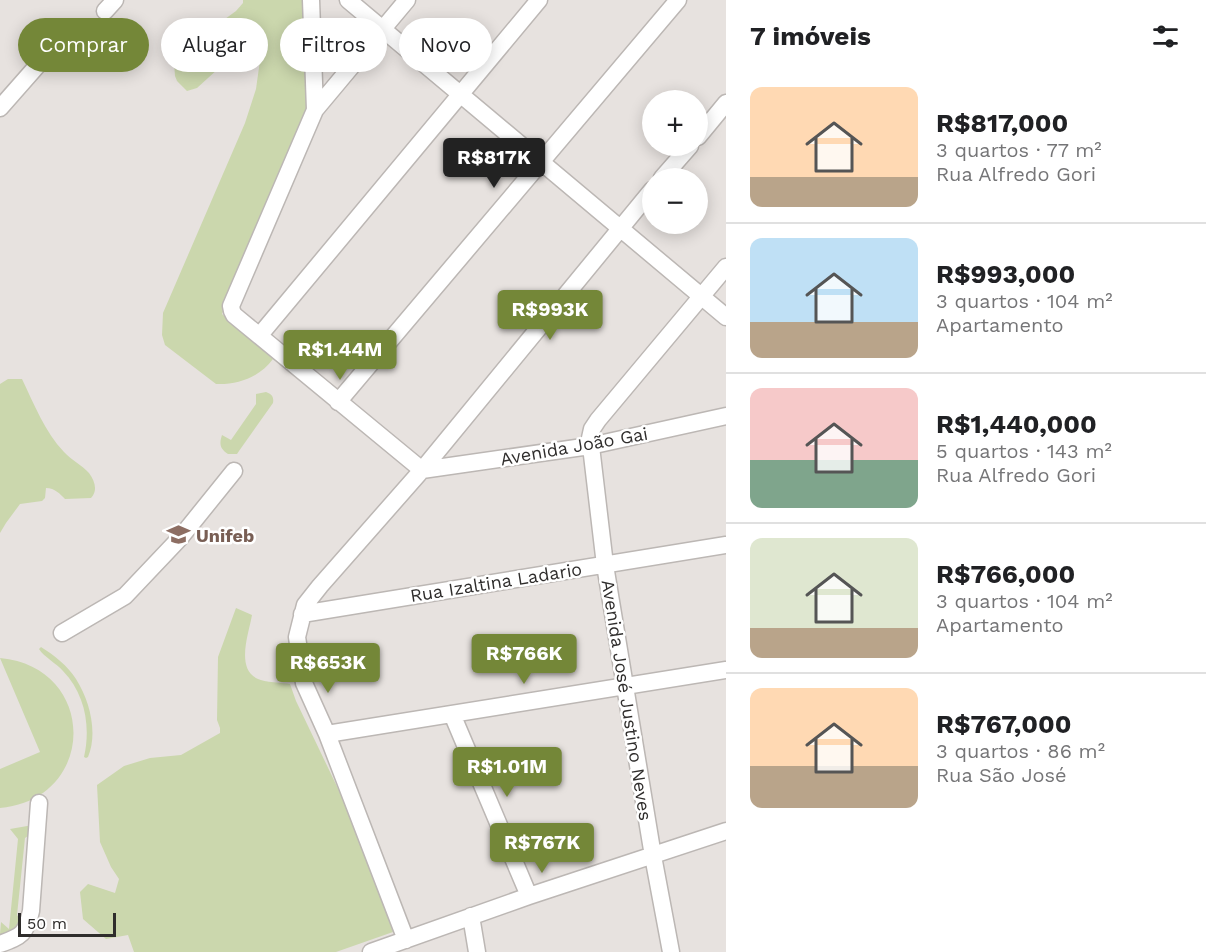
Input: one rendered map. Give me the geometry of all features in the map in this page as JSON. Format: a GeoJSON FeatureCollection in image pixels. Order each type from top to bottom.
{"type":"FeatureCollection","features":[{"type":"Feature","properties":{"kind":"street"},"geometry":{"type":"LineString","coordinates":[[311,0],[315,110]]}},
{"type":"Feature","properties":{"kind":"street"},"geometry":{"type":"LineString","coordinates":[[348,0],[369,18]]}},
{"type":"Feature","properties":{"kind":"street"},"geometry":{"type":"LineString","coordinates":[[387,23],[407,0]]}},
{"type":"Feature","properties":{"kind":"street"},"geometry":{"type":"LineString","coordinates":[[260,335],[539,0]]}},
{"type":"Feature","properties":{"kind":"street"},"geometry":{"type":"LineString","coordinates":[[338,402],[678,0]]}},
{"type":"Feature","properties":{"kind":"street"},"geometry":{"type":"LineString","coordinates":[[387,33],[726,317]]}},
{"type":"Feature","properties":{"kind":"street"},"geometry":{"type":"LineString","coordinates":[[0,108],[32,72]]}},
{"type":"Feature","properties":{"kind":"street"},"geometry":{"type":"LineString","coordinates":[[346,72],[315,110],[231,306],[234,315],[422,470]]}},
{"type":"Feature","properties":{"kind":"street"},"geometry":{"type":"LineString","coordinates":[[708,125],[726,103]]}},
{"type":"Feature","properties":{"kind":"street"},"geometry":{"type":"LineString","coordinates":[[671,168],[681,156]]}},
{"type":"Feature","properties":{"kind":"street"},"geometry":{"type":"LineString","coordinates":[[406,940],[327,734],[304,684],[297,637],[302,614],[305,605],[320,586],[422,470],[642,202]]}},
{"type":"Feature","properties":{"kind":"street"},"geometry":{"type":"LineString","coordinates":[[591,446],[592,429],[598,420],[726,267]]}},
{"type":"Feature","properties":{"kind":"street","name":"Avenida João Gai"},"geometry":{"type":"LineString","coordinates":[[422,470],[591,446],[726,417]]}},
{"type":"Feature","properties":{"kind":"street","name":"Avenida José Justino Neves"},"geometry":{"type":"LineString","coordinates":[[591,446],[604,565],[671,952]]}},
{"type":"Feature","properties":{"kind":"street"},"geometry":{"type":"LineString","coordinates":[[62,633],[125,596],[180,538],[234,471]]}},
{"type":"Feature","properties":{"kind":"street","name":"Rua Izaltina Ladario"},"geometry":{"type":"LineString","coordinates":[[302,614],[726,545]]}},
{"type":"Feature","properties":{"kind":"street"},"geometry":{"type":"LineString","coordinates":[[327,734],[726,670]]}},
{"type":"Feature","properties":{"kind":"street"},"geometry":{"type":"LineString","coordinates":[[453,714],[529,896]]}},
{"type":"Feature","properties":{"kind":"street"},"geometry":{"type":"LineString","coordinates":[[0,944],[13,940],[27,928],[31,910],[39,803]]}},
{"type":"Feature","properties":{"kind":"street"},"geometry":{"type":"LineString","coordinates":[[371,952],[529,896],[726,831]]}},
{"type":"Feature","properties":{"kind":"street"},"geometry":{"type":"LineString","coordinates":[[471,916],[477,952]]}},
{"type":"Feature","properties":{"kind":"green space"},"geometry":{"type":"Polygon","coordinates":[[[243,0],[306,0],[306,18],[280,18],[280,72],[308,72],[309,110],[222,314],[273,359],[262,371],[248,379],[216,384],[165,345],[162,335],[163,313],[245,123],[256,89],[258,72],[268,72],[268,18],[226,18],[243,3],[243,0]]]}},
{"type":"Feature","properties":{"kind":"green space"},"geometry":{"type":"Polygon","coordinates":[[[175,72],[215,72],[197,88],[187,91],[175,76],[175,72]]]}},
{"type":"Feature","properties":{"kind":"green space"},"geometry":{"type":"Polygon","coordinates":[[[8,379],[22,379],[51,436],[67,455],[89,473],[95,489],[91,498],[65,499],[55,490],[46,488],[45,498],[42,501],[20,504],[0,533],[0,384],[8,379]]]}},
{"type":"Feature","properties":{"kind":"green space"},"geometry":{"type":"Polygon","coordinates":[[[266,392],[272,396],[273,403],[237,454],[228,454],[221,446],[222,435],[231,440],[256,404],[256,394],[266,392]]]}},
{"type":"Feature","properties":{"kind":"green space"},"geometry":{"type":"Polygon","coordinates":[[[236,608],[252,615],[245,650],[247,667],[258,679],[290,684],[355,824],[393,932],[336,952],[134,952],[128,935],[106,939],[83,919],[80,892],[88,884],[115,893],[119,879],[100,842],[97,785],[124,766],[150,758],[181,755],[220,733],[217,720],[218,657],[236,608]]]}},
{"type":"Feature","properties":{"kind":"green space"},"geometry":{"type":"Polygon","coordinates":[[[41,647],[69,670],[85,697],[92,728],[91,748],[86,758],[84,757],[86,722],[77,690],[60,668],[41,652],[39,649],[41,647]]]}},
{"type":"Feature","properties":{"kind":"green space"},"geometry":{"type":"Polygon","coordinates":[[[0,658],[32,667],[55,684],[69,707],[74,733],[69,759],[55,782],[32,799],[0,808],[0,769],[40,752],[0,658]]]}},
{"type":"Feature","properties":{"kind":"green space"},"geometry":{"type":"Polygon","coordinates":[[[33,825],[31,834],[25,838],[17,915],[23,923],[2,937],[1,922],[9,929],[18,839],[10,829],[33,825]]]}},
{"type":"Feature","properties":{"kind":"place","name":"Unifeb"},"geometry":{"type":"Point","coordinates":[178,535]}}]}
